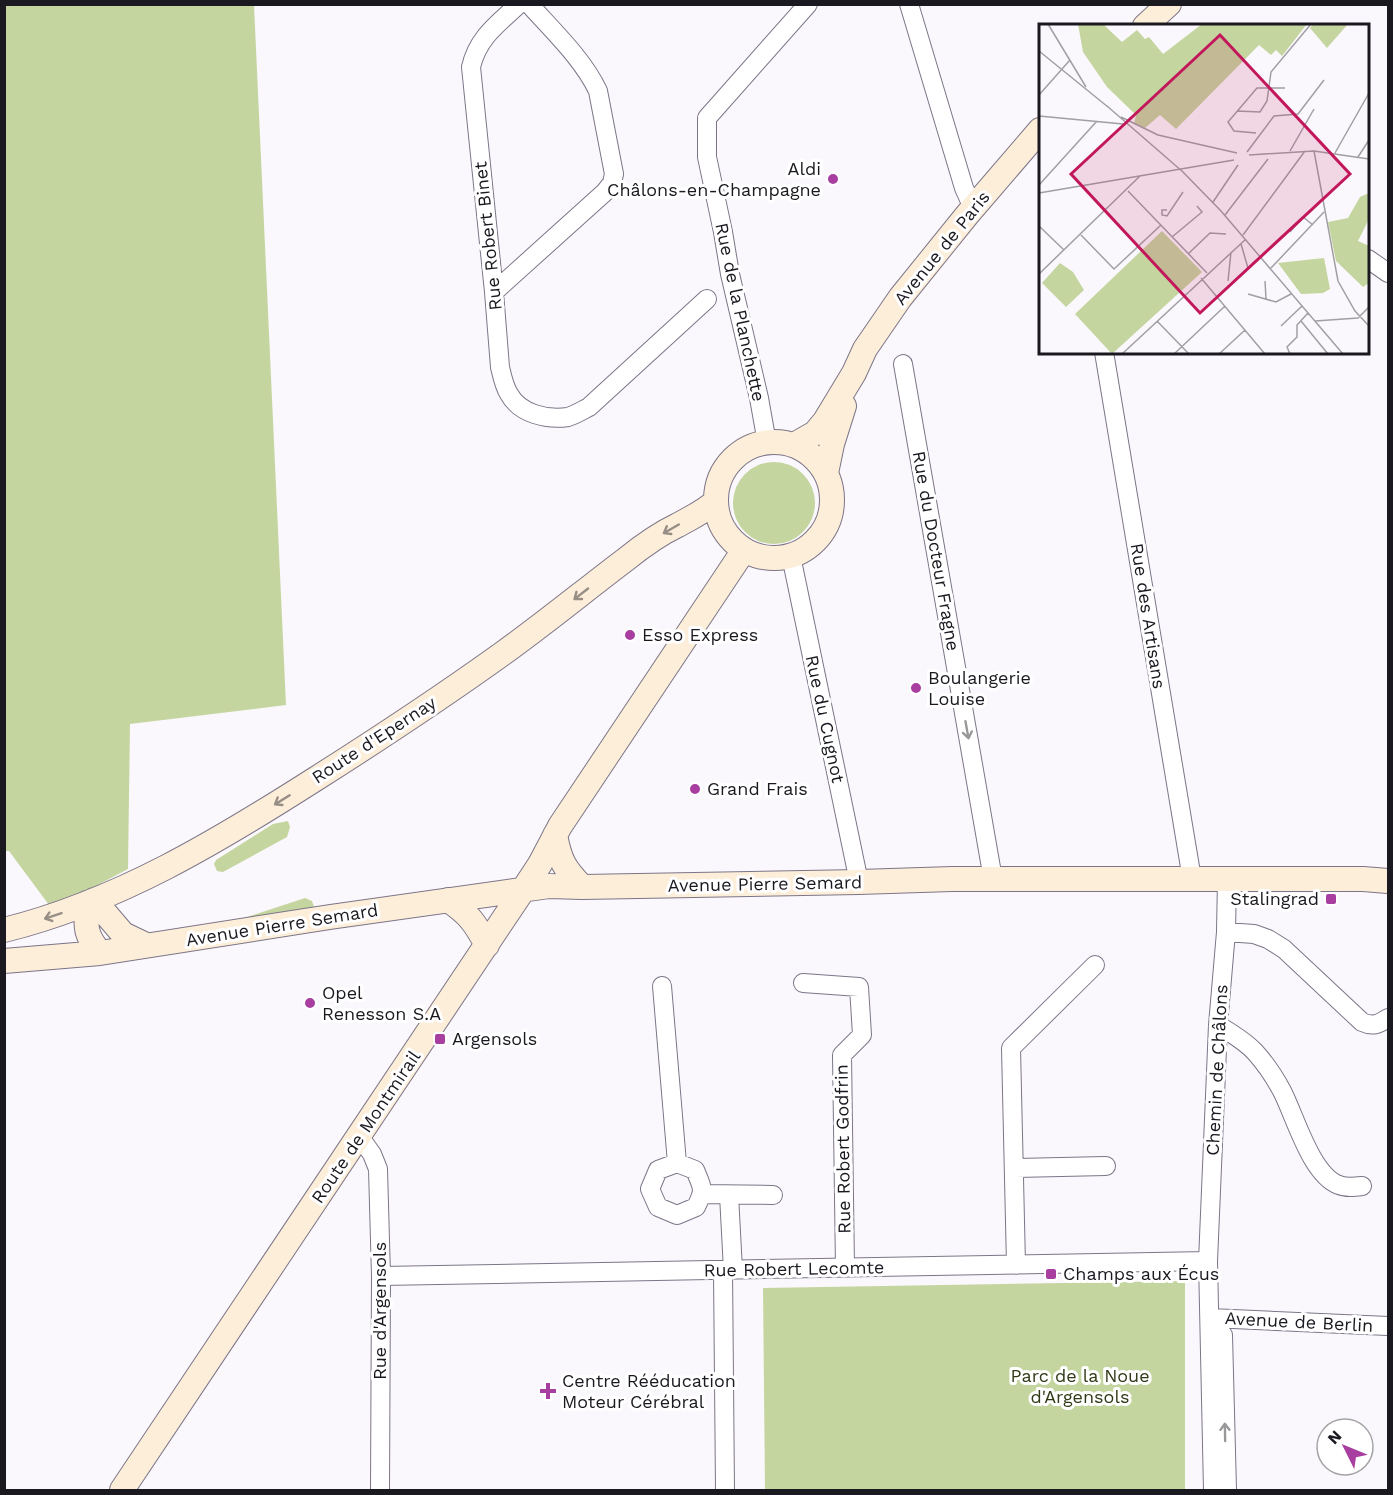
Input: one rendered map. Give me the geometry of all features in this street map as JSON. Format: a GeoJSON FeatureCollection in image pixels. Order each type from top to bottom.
{"type":"FeatureCollection","features":[{"type":"Feature","properties":{"kind":"main road"},"geometry":{"type":"LineString","coordinates":[[1147,24],[1169,4]]}},
{"type":"Feature","properties":{"kind":"main road","name":"Avenue de Paris"},"geometry":{"type":"LineString","coordinates":[[826,473],[832,444],[854,374],[865,349],[900,298],[1039,131]]}},
{"type":"Feature","properties":{"kind":"main road","name":"Avenue de Paris"},"geometry":{"type":"LineString","coordinates":[[794,446],[815,433],[825,421],[854,374]]}},
{"type":"Feature","properties":{"kind":"main road"},"geometry":{"type":"LineString","coordinates":[[767,442],[781,442],[794,446],[807,452],[818,461],[826,473],[832,497],[830,516],[822,534],[808,548],[791,556],[775,558],[759,556],[744,550],[729,536],[722,525],[717,511],[718,487],[724,470],[750,447],[767,442]]}},
{"type":"Feature","properties":{"kind":"main road","name":"Route d'Epernay"},"geometry":{"type":"LineString","coordinates":[[4,930],[91,902],[152,874],[229,832],[368,745],[502,654],[650,541],[707,510],[716,501]]}},
{"type":"Feature","properties":{"kind":"main road","name":"Route de Montmirail"},"geometry":{"type":"LineString","coordinates":[[122,1491],[487,945],[540,864],[578,798],[744,550]]}},
{"type":"Feature","properties":{"kind":"main road"},"geometry":{"type":"LineString","coordinates":[[555,835],[561,861],[582,887]]}},
{"type":"Feature","properties":{"kind":"main road","name":"Avenue Pierre Semard"},"geometry":{"type":"LineString","coordinates":[[4,961],[100,953],[549,886],[952,879],[1363,879],[1389,881]]}},
{"type":"Feature","properties":{"kind":"main road"},"geometry":{"type":"LineString","coordinates":[[448,900],[470,917],[487,945]]}},
{"type":"Feature","properties":{"kind":"main road"},"geometry":{"type":"LineString","coordinates":[[91,902],[123,934],[146,945]]}},
{"type":"Feature","properties":{"kind":"main road"},"geometry":{"type":"LineString","coordinates":[[91,902],[86,928],[88,936],[100,953]]}},
{"type":"Feature","properties":{"kind":"street","name":"Rue Robert Binet"},"geometry":{"type":"LineString","coordinates":[[519,4],[480,43],[471,67],[500,367],[509,395],[519,406],[532,413],[548,417],[569,417],[589,407],[707,299]]}},
{"type":"Feature","properties":{"kind":"street"},"geometry":{"type":"LineString","coordinates":[[494,292],[605,192],[612,183],[614,174],[598,91],[593,79],[529,4]]}},
{"type":"Feature","properties":{"kind":"street","name":"Rue de la Planchette"},"geometry":{"type":"LineString","coordinates":[[767,442],[707,157],[707,118],[808,4]]}},
{"type":"Feature","properties":{"kind":"street"},"geometry":{"type":"LineString","coordinates":[[909,4],[964,188],[973,208]]}},
{"type":"Feature","properties":{"kind":"street"},"geometry":{"type":"LineString","coordinates":[[1369,260],[1389,273]]}},
{"type":"Feature","properties":{"kind":"street","name":"Rue des Artisans"},"geometry":{"type":"LineString","coordinates":[[1104,354],[1192,879]]}},
{"type":"Feature","properties":{"kind":"street","name":"Rue du Docteur Fragne"},"geometry":{"type":"LineString","coordinates":[[903,364],[993,879]]}},
{"type":"Feature","properties":{"kind":"street","name":"Rue du Cugnot"},"geometry":{"type":"LineString","coordinates":[[791,556],[859,882]]}},
{"type":"Feature","properties":{"kind":"street","name":"Chemin de Châlons"},"geometry":{"type":"LineString","coordinates":[[1213,1491],[1208,1261],[1227,879]]}},
{"type":"Feature","properties":{"kind":"street"},"geometry":{"type":"LineString","coordinates":[[1226,932],[1254,934],[1284,949],[1362,1022],[1370,1026],[1389,1018]]}},
{"type":"Feature","properties":{"kind":"street"},"geometry":{"type":"LineString","coordinates":[[1016,1266],[1011,1047],[1095,965]]}},
{"type":"Feature","properties":{"kind":"street","name":"Rue Robert Godfrin"},"geometry":{"type":"LineString","coordinates":[[803,983],[859,987],[862,1035],[842,1055],[845,1268]]}},
{"type":"Feature","properties":{"kind":"street"},"geometry":{"type":"LineString","coordinates":[[662,986],[677,1162]]}},
{"type":"Feature","properties":{"kind":"street"},"geometry":{"type":"LineString","coordinates":[[1218,1025],[1239,1038],[1255,1052],[1281,1090],[1311,1157],[1320,1169],[1338,1185],[1350,1188],[1362,1186]]}},
{"type":"Feature","properties":{"kind":"street","name":"Rue d'Argensols"},"geometry":{"type":"LineString","coordinates":[[359,1136],[372,1154],[378,1169],[381,1276],[380,1491]]}},
{"type":"Feature","properties":{"kind":"street"},"geometry":{"type":"LineString","coordinates":[[677,1162],[695,1170],[703,1194],[696,1208],[677,1215],[658,1207],[650,1189],[658,1170],[677,1162]]}},
{"type":"Feature","properties":{"kind":"street"},"geometry":{"type":"LineString","coordinates":[[1014,1168],[1106,1166]]}},
{"type":"Feature","properties":{"kind":"street"},"geometry":{"type":"LineString","coordinates":[[703,1194],[773,1195]]}},
{"type":"Feature","properties":{"kind":"street"},"geometry":{"type":"LineString","coordinates":[[725,1491],[729,1195]]}},
{"type":"Feature","properties":{"kind":"street","name":"Rue Robert Lecomte"},"geometry":{"type":"LineString","coordinates":[[381,1276],[1208,1261]]}},
{"type":"Feature","properties":{"kind":"street"},"geometry":{"type":"LineString","coordinates":[[1210,1318],[1223,1335],[1227,1491]]}},
{"type":"Feature","properties":{"kind":"street","name":"Avenue de Berlin"},"geometry":{"type":"LineString","coordinates":[[1210,1318],[1389,1326]]}},
{"type":"Feature","properties":{"kind":"green space"},"geometry":{"type":"Polygon","coordinates":[[[5,5],[254,5],[286,705],[130,724],[128,869],[52,909],[9,851],[5,851],[5,5]]]}},
{"type":"Feature","properties":{"kind":"green space"},"geometry":{"type":"Polygon","coordinates":[[[766,462],[782,462],[797,469],[808,480],[815,495],[812,519],[803,532],[782,544],[766,544],[751,537],[740,526],[733,511],[733,495],[740,480],[751,469],[766,462]]]}},
{"type":"Feature","properties":{"kind":"green space"},"geometry":{"type":"Polygon","coordinates":[[[288,821],[290,827],[287,837],[223,872],[217,871],[214,864],[216,860],[273,824],[288,821]]]}},
{"type":"Feature","properties":{"kind":"green space"},"geometry":{"type":"Polygon","coordinates":[[[305,898],[312,901],[314,907],[244,918],[305,898]]]}},
{"type":"Feature","properties":{"kind":"green space","name":"Parc de la Noue d'Argensols"},"geometry":{"type":"Polygon","coordinates":[[[1185,1281],[1185,1490],[765,1490],[763,1288],[1185,1281]]]}},
{"type":"Feature","properties":{"kind":"place","name":"Aldi Châlons-en-Champagne"},"geometry":{"type":"Point","coordinates":[833,179]}},
{"type":"Feature","properties":{"kind":"place","name":"Esso Express"},"geometry":{"type":"Point","coordinates":[630,635]}},
{"type":"Feature","properties":{"kind":"place","name":"Boulangerie Louise"},"geometry":{"type":"Point","coordinates":[916,688]}},
{"type":"Feature","properties":{"kind":"place","name":"Grand Frais"},"geometry":{"type":"Point","coordinates":[695,789]}},
{"type":"Feature","properties":{"kind":"place","name":"Stalingrad"},"geometry":{"type":"Point","coordinates":[1331,899]}},
{"type":"Feature","properties":{"kind":"place","name":"Opel Renesson S.A"},"geometry":{"type":"Point","coordinates":[310,1003]}},
{"type":"Feature","properties":{"kind":"place","name":"Argensols"},"geometry":{"type":"Point","coordinates":[440,1039]}},
{"type":"Feature","properties":{"kind":"place","name":"Champs aux Écus"},"geometry":{"type":"Point","coordinates":[1051,1274]}},
{"type":"Feature","properties":{"kind":"place","name":"Centre Rééducation Moteur Cérébral"},"geometry":{"type":"Point","coordinates":[548,1391]}}]}
